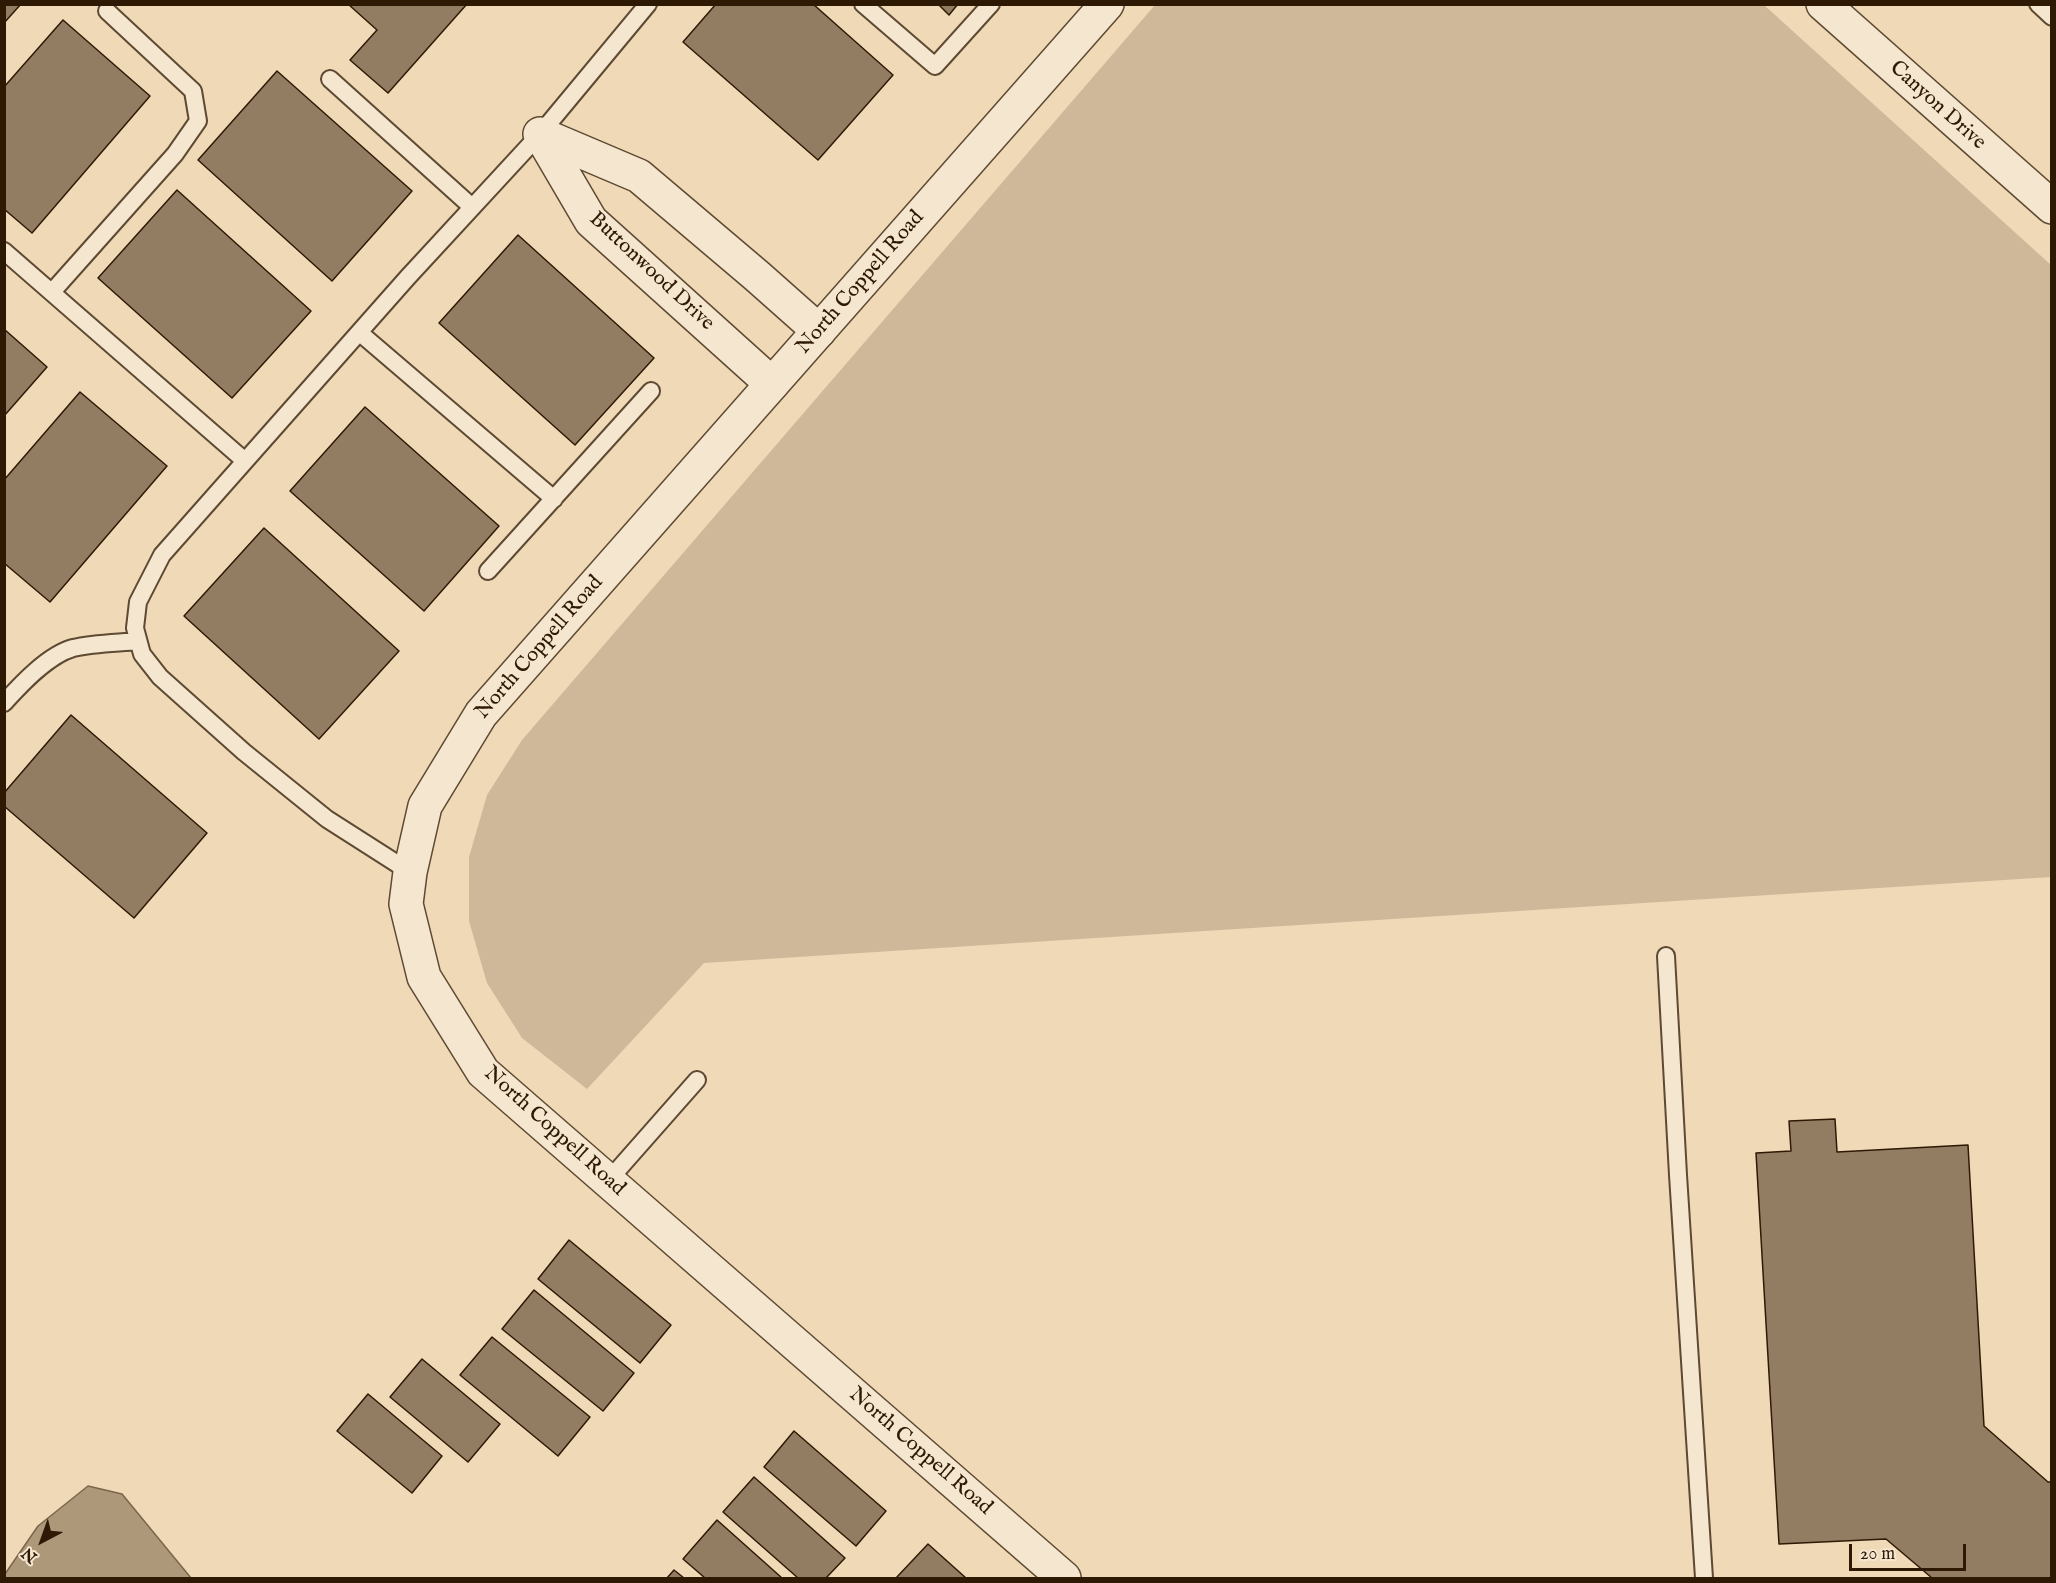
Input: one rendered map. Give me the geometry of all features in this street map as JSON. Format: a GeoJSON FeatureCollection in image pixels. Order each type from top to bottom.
{"type":"FeatureCollection","features":[{"type":"Feature","properties":{"kind":"street","name":"North Coppell Road"},"geometry":{"type":"LineString","coordinates":[[1064,1578],[483,1072],[424,977],[406,904],[410,872],[425,806],[481,714],[1107,4]]}},
{"type":"Feature","properties":{"kind":"street","name":"Canyon Drive"},"geometry":{"type":"LineString","coordinates":[[1823,4],[2052,207]]}},
{"type":"Feature","properties":{"kind":"street"},"geometry":{"type":"LineString","coordinates":[[540,134],[639,176],[819,331]]}},
{"type":"Feature","properties":{"kind":"street","name":"Buttonwood Drive"},"geometry":{"type":"LineString","coordinates":[[540,134],[591,221],[772,384]]}},
{"type":"Feature","properties":{"kind":"lane"},"geometry":{"type":"LineString","coordinates":[[410,872],[327,819],[244,752],[160,677],[142,654],[138,641],[135,628],[138,602],[162,555],[472,207],[540,134],[648,4]]}},
{"type":"Feature","properties":{"kind":"lane"},"geometry":{"type":"LineString","coordinates":[[863,4],[935,66],[991,4]]}},
{"type":"Feature","properties":{"kind":"lane"},"geometry":{"type":"LineString","coordinates":[[2038,4],[2052,17]]}},
{"type":"Feature","properties":{"kind":"lane"},"geometry":{"type":"LineString","coordinates":[[52,292],[176,154],[198,121],[193,91],[107,11]]}},
{"type":"Feature","properties":{"kind":"lane"},"geometry":{"type":"LineString","coordinates":[[330,79],[472,207]]}},
{"type":"Feature","properties":{"kind":"lane"},"geometry":{"type":"LineString","coordinates":[[4,251],[245,461]]}},
{"type":"Feature","properties":{"kind":"lane"},"geometry":{"type":"LineString","coordinates":[[360,333],[554,499]]}},
{"type":"Feature","properties":{"kind":"lane"},"geometry":{"type":"LineString","coordinates":[[488,571],[651,392]]}},
{"type":"Feature","properties":{"kind":"lane"},"geometry":{"type":"LineString","coordinates":[[4,703],[39,669],[73,648],[138,641]]}},
{"type":"Feature","properties":{"kind":"lane"},"geometry":{"type":"LineString","coordinates":[[1666,956],[1677,1175],[1704,1578]]}},
{"type":"Feature","properties":{"kind":"lane"},"geometry":{"type":"LineString","coordinates":[[608,1180],[697,1080]]}},
{"type":"Feature","properties":{"kind":"shaded area"},"geometry":{"type":"Polygon","coordinates":[[[1155,5],[1764,5],[2051,265],[2051,877],[704,963],[587,1089],[522,1038],[487,983],[469,921],[469,857],[487,795],[522,740],[1155,5]]]}},
{"type":"Feature","properties":{"kind":"shaded area"},"geometry":{"type":"Polygon","coordinates":[[[88,1486],[122,1494],[191,1578],[5,1578],[5,1574],[38,1526],[88,1486]]]}},
{"type":"Feature","properties":{"kind":"building"},"geometry":{"type":"Polygon","coordinates":[[[4,4],[21,4],[4,23],[4,4]]]}},
{"type":"Feature","properties":{"kind":"building"},"geometry":{"type":"Polygon","coordinates":[[[348,4],[467,4],[388,93],[350,60],[377,30],[348,4]]]}},
{"type":"Feature","properties":{"kind":"building"},"geometry":{"type":"Polygon","coordinates":[[[716,4],[813,4],[893,75],[818,160],[683,42],[716,4]]]}},
{"type":"Feature","properties":{"kind":"building"},"geometry":{"type":"Polygon","coordinates":[[[938,4],[958,4],[949,15],[938,4]]]}},
{"type":"Feature","properties":{"kind":"building"},"geometry":{"type":"Polygon","coordinates":[[[63,20],[150,96],[32,233],[4,209],[4,87],[63,20]]]}},
{"type":"Feature","properties":{"kind":"building"},"geometry":{"type":"Polygon","coordinates":[[[277,71],[412,191],[332,281],[198,160],[277,71]]]}},
{"type":"Feature","properties":{"kind":"building"},"geometry":{"type":"Polygon","coordinates":[[[177,190],[311,311],[232,398],[98,278],[177,190]]]}},
{"type":"Feature","properties":{"kind":"building"},"geometry":{"type":"Polygon","coordinates":[[[518,235],[654,358],[575,445],[439,323],[518,235]]]}},
{"type":"Feature","properties":{"kind":"building"},"geometry":{"type":"Polygon","coordinates":[[[4,329],[47,367],[4,416],[4,329]]]}},
{"type":"Feature","properties":{"kind":"building"},"geometry":{"type":"Polygon","coordinates":[[[80,392],[167,466],[50,602],[4,563],[4,480],[80,392]]]}},
{"type":"Feature","properties":{"kind":"building"},"geometry":{"type":"Polygon","coordinates":[[[365,407],[499,526],[424,611],[290,491],[365,407]]]}},
{"type":"Feature","properties":{"kind":"building"},"geometry":{"type":"Polygon","coordinates":[[[264,528],[399,651],[319,739],[184,616],[264,528]]]}},
{"type":"Feature","properties":{"kind":"building"},"geometry":{"type":"Polygon","coordinates":[[[71,715],[207,833],[134,918],[4,806],[4,793],[71,715]]]}},
{"type":"Feature","properties":{"kind":"building"},"geometry":{"type":"Polygon","coordinates":[[[1835,1119],[1837,1152],[1968,1145],[1984,1426],[2048,1482],[2052,1482],[2052,1578],[1932,1578],[1886,1539],[1779,1544],[1756,1153],[1791,1151],[1789,1121],[1835,1119]]]}},
{"type":"Feature","properties":{"kind":"building"},"geometry":{"type":"Polygon","coordinates":[[[569,1240],[671,1325],[640,1363],[538,1279],[569,1240]]]}},
{"type":"Feature","properties":{"kind":"building"},"geometry":{"type":"Polygon","coordinates":[[[534,1290],[634,1373],[603,1411],[502,1329],[534,1290]]]}},
{"type":"Feature","properties":{"kind":"building"},"geometry":{"type":"Polygon","coordinates":[[[492,1337],[590,1417],[558,1456],[460,1375],[492,1337]]]}},
{"type":"Feature","properties":{"kind":"building"},"geometry":{"type":"Polygon","coordinates":[[[422,1359],[500,1424],[468,1462],[390,1397],[422,1359]]]}},
{"type":"Feature","properties":{"kind":"building"},"geometry":{"type":"Polygon","coordinates":[[[368,1394],[442,1456],[412,1493],[337,1431],[368,1394]]]}},
{"type":"Feature","properties":{"kind":"building"},"geometry":{"type":"Polygon","coordinates":[[[794,1431],[886,1511],[856,1546],[764,1467],[794,1431]]]}},
{"type":"Feature","properties":{"kind":"building"},"geometry":{"type":"Polygon","coordinates":[[[754,1477],[845,1558],[826,1578],[798,1578],[723,1512],[754,1477]]]}},
{"type":"Feature","properties":{"kind":"building"},"geometry":{"type":"Polygon","coordinates":[[[717,1520],[782,1578],[705,1578],[683,1559],[717,1520]]]}},
{"type":"Feature","properties":{"kind":"building"},"geometry":{"type":"Polygon","coordinates":[[[928,1544],[966,1578],[896,1578],[928,1544]]]}},
{"type":"Feature","properties":{"kind":"building"},"geometry":{"type":"Polygon","coordinates":[[[674,1570],[684,1578],[667,1578],[674,1570]]]}}]}
